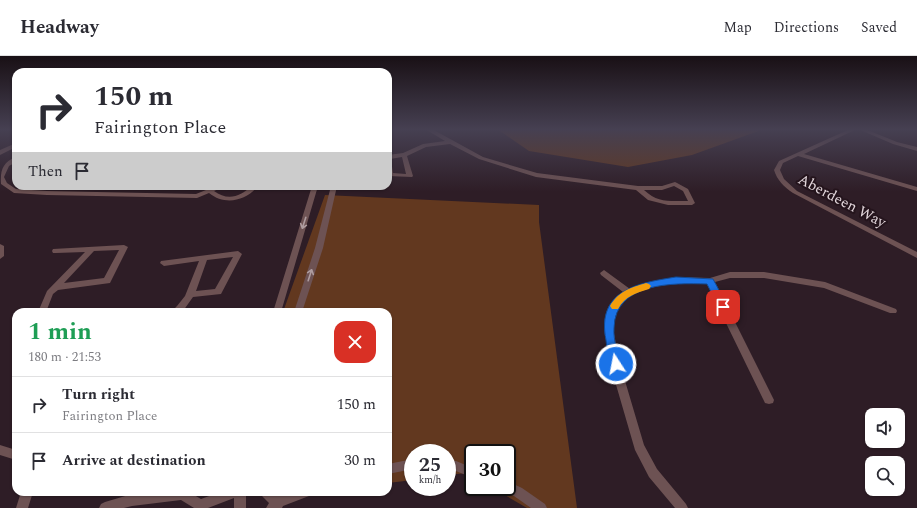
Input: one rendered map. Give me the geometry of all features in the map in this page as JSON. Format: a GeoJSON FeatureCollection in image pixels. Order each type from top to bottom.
{"type":"FeatureCollection","features":[{"type":"Feature","properties":{"kind":"street"},"geometry":{"type":"LineString","coordinates":[[392,156],[404,155],[414,150]]}},
{"type":"Feature","properties":{"kind":"street"},"geometry":{"type":"LineString","coordinates":[[466,150],[481,158],[536,175],[638,188],[662,188],[675,184],[686,190],[692,203],[668,203],[650,200],[638,188]]}},
{"type":"Feature","properties":{"kind":"street","name":"Aberdeen Way"},"geometry":{"type":"LineString","coordinates":[[806,150],[782,162],[777,170],[778,176],[784,184],[795,192],[917,255]]}},
{"type":"Feature","properties":{"kind":"street"},"geometry":{"type":"LineString","coordinates":[[797,154],[917,190]]}},
{"type":"Feature","properties":{"kind":"street"},"geometry":{"type":"LineString","coordinates":[[392,175],[410,176],[404,155]]}},
{"type":"Feature","properties":{"kind":"street"},"geometry":{"type":"LineString","coordinates":[[2,161],[12,161]]}},
{"type":"Feature","properties":{"kind":"street"},"geometry":{"type":"LineString","coordinates":[[12,162],[6,165],[1,177],[4,184],[12,190]]}},
{"type":"Feature","properties":{"kind":"street"},"geometry":{"type":"LineString","coordinates":[[13,190],[47,193],[196,196],[210,191],[220,199],[227,200],[243,196],[252,190]]}},
{"type":"Feature","properties":{"kind":"street"},"geometry":{"type":"LineString","coordinates":[[278,308],[314,190]]}},
{"type":"Feature","properties":{"kind":"street"},"geometry":{"type":"LineString","coordinates":[[299,308],[319,248],[333,190]]}},
{"type":"Feature","properties":{"kind":"street"},"geometry":{"type":"LineString","coordinates":[[0,246],[0,256]]}},
{"type":"Feature","properties":{"kind":"street"},"geometry":{"type":"LineString","coordinates":[[55,287],[107,281],[124,247],[56,251]]}},
{"type":"Feature","properties":{"kind":"street"},"geometry":{"type":"LineString","coordinates":[[44,308],[50,293],[92,249]]}},
{"type":"Feature","properties":{"kind":"street"},"geometry":{"type":"LineString","coordinates":[[164,263],[203,260],[238,254],[218,292],[191,294]]}},
{"type":"Feature","properties":{"kind":"street"},"geometry":{"type":"LineString","coordinates":[[182,308],[191,294],[203,260]]}},
{"type":"Feature","properties":{"kind":"street"},"geometry":{"type":"LineString","coordinates":[[604,272],[629,292]]}},
{"type":"Feature","properties":{"kind":"street"},"geometry":{"type":"LineString","coordinates":[[682,508],[653,473],[638,446],[616,364],[609,329],[611,314],[619,299],[629,292],[653,284],[676,280],[710,281],[730,275],[764,275],[825,285],[893,311]]}},
{"type":"Feature","properties":{"kind":"street"},"geometry":{"type":"LineString","coordinates":[[710,281],[769,400]]}},
{"type":"Feature","properties":{"kind":"street"},"geometry":{"type":"LineString","coordinates":[[0,450],[12,454]]}},
{"type":"Feature","properties":{"kind":"street"},"geometry":{"type":"LineString","coordinates":[[392,468],[404,466]]}},
{"type":"Feature","properties":{"kind":"street"},"geometry":{"type":"LineString","coordinates":[[516,491],[541,508]]}},
{"type":"Feature","properties":{"kind":"street"},"geometry":{"type":"LineString","coordinates":[[22,508],[26,496]]}},
{"type":"Feature","properties":{"kind":"street"},"geometry":{"type":"LineString","coordinates":[[105,508],[132,500],[165,496]]}},
{"type":"Feature","properties":{"kind":"street"},"geometry":{"type":"LineString","coordinates":[[185,496],[200,506],[226,496]]}},
{"type":"Feature","properties":{"kind":"street"},"geometry":{"type":"LineString","coordinates":[[240,496],[240,508]]}},
{"type":"Feature","properties":{"kind":"street"},"geometry":{"type":"LineString","coordinates":[[276,503],[294,496]]}},
{"type":"Feature","properties":{"kind":"shaded area"},"geometry":{"type":"Polygon","coordinates":[[[528,150],[706,150],[692,155],[628,167],[528,150]]]}},
{"type":"Feature","properties":{"kind":"shaded area"},"geometry":{"type":"Polygon","coordinates":[[[325,195],[539,205],[539,222],[577,508],[527,508],[506,496],[516,496],[516,444],[464,444],[464,473],[456,474],[456,444],[404,444],[404,481],[392,483],[392,308],[284,308],[325,195]]]}},
{"type":"Feature","properties":{"kind":"slow traffic"},"geometry":{"type":"LineString","coordinates":[[615,306],[619,299],[629,292],[646,286]]}},
{"type":"Feature","properties":{"kind":"route"},"geometry":{"type":"LineString","coordinates":[[616,364],[609,329],[611,314],[619,299],[629,292],[653,284],[676,280],[710,281],[723,307]]}}]}
